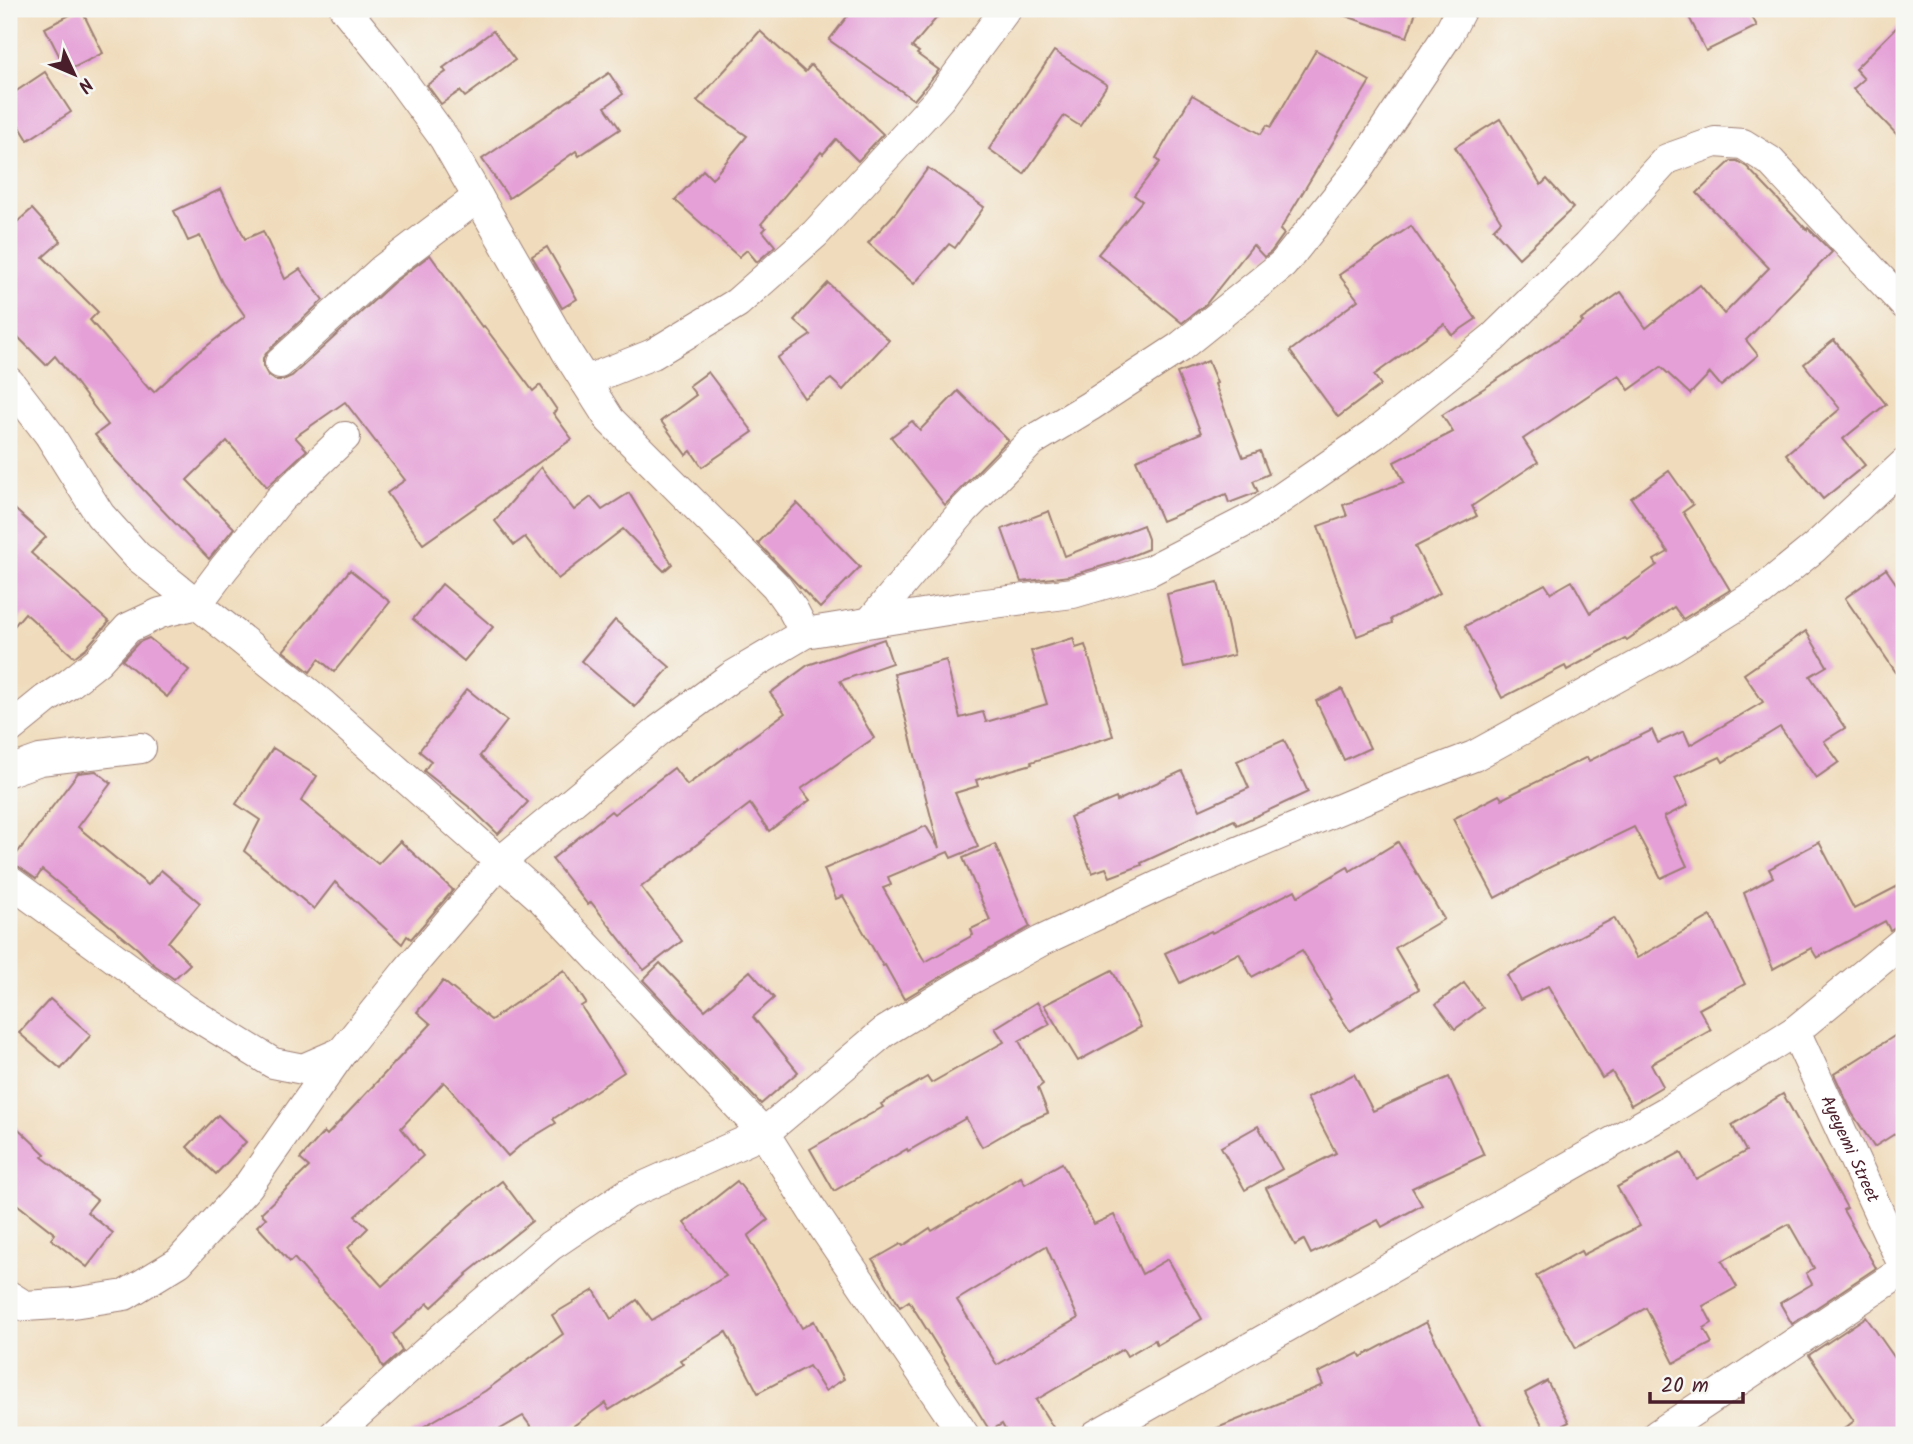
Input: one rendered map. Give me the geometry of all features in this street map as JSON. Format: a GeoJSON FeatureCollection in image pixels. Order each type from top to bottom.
{"type":"FeatureCollection","features":[{"type":"Feature","properties":{"kind":"street"},"geometry":{"type":"LineString","coordinates":[[345,9],[444,138],[568,354],[610,419],[776,586],[805,633]]}},
{"type":"Feature","properties":{"kind":"street"},"geometry":{"type":"LineString","coordinates":[[585,381],[653,354],[737,303],[816,234],[940,98],[1006,9]]}},
{"type":"Feature","properties":{"kind":"street"},"geometry":{"type":"LineString","coordinates":[[871,621],[964,510],[1031,441],[1090,406],[1180,346],[1283,264],[1355,174],[1447,36],[1461,9]]}},
{"type":"Feature","properties":{"kind":"street"},"geometry":{"type":"LineString","coordinates":[[9,1296],[25,1306],[73,1303],[125,1295],[179,1262],[248,1186],[342,1052],[500,862],[659,730],[731,677],[805,633],[978,605],[1073,593],[1149,571],[1254,517],[1373,435],[1493,338],[1587,246],[1667,159],[1715,142],[1743,144],[1770,161],[1904,304]]}},
{"type":"Feature","properties":{"kind":"street"},"geometry":{"type":"LineString","coordinates":[[280,363],[382,270],[478,197]]}},
{"type":"Feature","properties":{"kind":"street"},"geometry":{"type":"LineString","coordinates":[[9,382],[49,434],[100,515],[137,556],[322,704],[542,899],[764,1133],[812,1210],[964,1435]]}},
{"type":"Feature","properties":{"kind":"street"},"geometry":{"type":"LineString","coordinates":[[9,729],[98,661],[128,628],[160,613],[197,604],[280,499],[345,437]]}},
{"type":"Feature","properties":{"kind":"street"},"geometry":{"type":"LineString","coordinates":[[334,1435],[550,1246],[626,1194],[764,1133],[884,1032],[966,982],[1041,941],[1171,880],[1385,790],[1474,756],[1673,646],[1761,591],[1814,548],[1904,464]]}},
{"type":"Feature","properties":{"kind":"street"},"geometry":{"type":"LineString","coordinates":[[9,771],[40,760],[141,748]]}},
{"type":"Feature","properties":{"kind":"street"},"geometry":{"type":"LineString","coordinates":[[9,881],[185,1009],[273,1063],[303,1069],[342,1052]]}},
{"type":"Feature","properties":{"kind":"street"},"geometry":{"type":"LineString","coordinates":[[1096,1435],[1669,1110],[1795,1031],[1904,941]]}},
{"type":"Feature","properties":{"kind":"street","name":"Ayeyemi Street"},"geometry":{"type":"LineString","coordinates":[[1795,1031],[1904,1269]]}},
{"type":"Feature","properties":{"kind":"street"},"geometry":{"type":"LineString","coordinates":[[1657,1435],[1904,1269]]}},
{"type":"Feature","properties":{"kind":"building"},"geometry":{"type":"Polygon","coordinates":[[[81,9],[103,53],[67,71],[45,28],[81,9]]]}},
{"type":"Feature","properties":{"kind":"building"},"geometry":{"type":"Polygon","coordinates":[[[853,9],[944,9],[912,47],[939,70],[914,100],[829,40],[853,9]]]}},
{"type":"Feature","properties":{"kind":"building"},"geometry":{"type":"Polygon","coordinates":[[[1337,9],[1417,9],[1407,37],[1337,13],[1337,9]]]}},
{"type":"Feature","properties":{"kind":"building"},"geometry":{"type":"Polygon","coordinates":[[[1685,9],[1748,9],[1757,26],[1706,51],[1685,9]]]}},
{"type":"Feature","properties":{"kind":"building"},"geometry":{"type":"Polygon","coordinates":[[[1904,20],[1904,142],[1853,89],[1864,79],[1855,69],[1904,20]]]}},
{"type":"Feature","properties":{"kind":"building"},"geometry":{"type":"Polygon","coordinates":[[[493,31],[515,60],[465,97],[460,91],[441,104],[427,85],[446,72],[443,68],[493,31]]]}},
{"type":"Feature","properties":{"kind":"building"},"geometry":{"type":"Polygon","coordinates":[[[760,31],[805,72],[811,65],[883,134],[858,161],[836,139],[823,154],[821,152],[761,224],[775,246],[757,262],[747,250],[739,257],[675,200],[703,170],[712,179],[747,136],[697,101],[760,31]]]}},
{"type":"Feature","properties":{"kind":"building"},"geometry":{"type":"Polygon","coordinates":[[[1316,50],[1370,81],[1280,230],[1284,234],[1271,252],[1264,257],[1253,245],[1206,304],[1182,323],[1098,254],[1142,201],[1134,195],[1160,162],[1156,158],[1192,95],[1261,134],[1267,125],[1271,127],[1316,50]]]}},
{"type":"Feature","properties":{"kind":"building"},"geometry":{"type":"Polygon","coordinates":[[[1054,51],[1107,85],[1080,126],[1064,116],[1024,174],[989,149],[1054,51]]]}},
{"type":"Feature","properties":{"kind":"building"},"geometry":{"type":"Polygon","coordinates":[[[45,72],[71,112],[28,140],[9,109],[9,96],[45,72]]]}},
{"type":"Feature","properties":{"kind":"building"},"geometry":{"type":"Polygon","coordinates":[[[609,73],[623,94],[605,107],[620,129],[579,156],[576,151],[509,198],[482,159],[609,73]]]}},
{"type":"Feature","properties":{"kind":"building"},"geometry":{"type":"Polygon","coordinates":[[[1500,119],[1541,185],[1547,179],[1573,208],[1519,258],[1493,229],[1501,221],[1455,147],[1500,119]]]}},
{"type":"Feature","properties":{"kind":"building"},"geometry":{"type":"Polygon","coordinates":[[[1731,161],[1737,161],[1747,167],[1807,230],[1808,228],[1832,252],[1746,340],[1758,355],[1721,386],[1710,373],[1690,394],[1661,367],[1629,390],[1619,375],[1523,439],[1538,462],[1472,506],[1477,516],[1415,547],[1440,593],[1391,619],[1392,623],[1357,636],[1318,526],[1347,516],[1343,505],[1404,482],[1394,462],[1453,432],[1442,415],[1583,322],[1581,320],[1621,292],[1646,328],[1700,285],[1724,314],[1769,268],[1697,193],[1731,161]]]}},
{"type":"Feature","properties":{"kind":"building"},"geometry":{"type":"Polygon","coordinates":[[[928,168],[984,207],[955,248],[949,244],[914,284],[868,243],[896,212],[928,168]]]}},
{"type":"Feature","properties":{"kind":"building"},"geometry":{"type":"Polygon","coordinates":[[[221,189],[245,239],[263,231],[285,279],[300,269],[323,300],[263,358],[263,366],[275,380],[292,376],[393,283],[430,255],[533,391],[540,385],[557,410],[553,413],[572,439],[423,544],[387,493],[405,480],[345,402],[295,437],[307,450],[267,487],[227,441],[187,480],[234,528],[209,559],[116,461],[95,435],[108,425],[55,356],[46,365],[9,328],[9,229],[32,209],[61,241],[43,257],[98,312],[90,320],[154,392],[189,360],[245,316],[222,283],[200,236],[188,241],[174,211],[221,189]]]}},
{"type":"Feature","properties":{"kind":"building"},"geometry":{"type":"Polygon","coordinates":[[[1411,226],[1476,319],[1452,335],[1444,324],[1374,375],[1381,385],[1338,417],[1290,351],[1358,300],[1339,275],[1411,226]]]}},
{"type":"Feature","properties":{"kind":"building"},"geometry":{"type":"Polygon","coordinates":[[[547,247],[577,299],[562,308],[532,256],[547,247]]]}},
{"type":"Feature","properties":{"kind":"building"},"geometry":{"type":"Polygon","coordinates":[[[828,283],[889,340],[843,390],[831,379],[804,398],[777,358],[811,335],[794,320],[828,283]]]}},
{"type":"Feature","properties":{"kind":"building"},"geometry":{"type":"Polygon","coordinates":[[[1834,340],[1886,404],[1843,439],[1865,465],[1823,499],[1786,454],[1840,409],[1804,364],[1834,340]]]}},
{"type":"Feature","properties":{"kind":"building"},"geometry":{"type":"Polygon","coordinates":[[[1208,361],[1243,457],[1260,451],[1269,474],[1253,481],[1258,492],[1229,503],[1226,494],[1162,521],[1136,460],[1201,433],[1177,373],[1208,361]]]}},
{"type":"Feature","properties":{"kind":"building"},"geometry":{"type":"Polygon","coordinates":[[[708,372],[753,432],[702,467],[691,451],[686,455],[661,421],[696,395],[689,386],[708,372]]]}},
{"type":"Feature","properties":{"kind":"building"},"geometry":{"type":"Polygon","coordinates":[[[958,391],[1008,440],[945,505],[891,437],[912,421],[920,430],[958,391]]]}},
{"type":"Feature","properties":{"kind":"building"},"geometry":{"type":"Polygon","coordinates":[[[541,467],[574,510],[591,497],[602,510],[629,493],[672,564],[664,571],[623,529],[558,579],[525,537],[514,545],[495,521],[541,467]]]}},
{"type":"Feature","properties":{"kind":"building"},"geometry":{"type":"Polygon","coordinates":[[[1669,471],[1693,505],[1683,512],[1730,590],[1683,619],[1674,607],[1627,640],[1625,638],[1567,670],[1565,666],[1502,698],[1465,626],[1545,584],[1551,593],[1572,581],[1590,613],[1657,565],[1654,560],[1668,552],[1631,498],[1669,471]]]}},
{"type":"Feature","properties":{"kind":"building"},"geometry":{"type":"Polygon","coordinates":[[[797,503],[860,567],[820,608],[758,543],[797,503]]]}},
{"type":"Feature","properties":{"kind":"building"},"geometry":{"type":"Polygon","coordinates":[[[9,504],[46,537],[31,553],[109,622],[86,648],[74,657],[25,613],[9,632],[9,504]]]}},
{"type":"Feature","properties":{"kind":"building"},"geometry":{"type":"Polygon","coordinates":[[[1049,511],[1065,556],[1143,525],[1148,549],[1069,576],[1021,582],[1002,529],[1049,511]]]}},
{"type":"Feature","properties":{"kind":"building"},"geometry":{"type":"Polygon","coordinates":[[[1886,569],[1904,595],[1904,684],[1845,598],[1886,569]]]}},
{"type":"Feature","properties":{"kind":"building"},"geometry":{"type":"Polygon","coordinates":[[[350,570],[390,602],[334,672],[319,659],[310,672],[283,651],[350,570]]]}},
{"type":"Feature","properties":{"kind":"building"},"geometry":{"type":"Polygon","coordinates":[[[1218,582],[1234,655],[1184,667],[1167,594],[1218,582]]]}},
{"type":"Feature","properties":{"kind":"building"},"geometry":{"type":"Polygon","coordinates":[[[442,584],[493,627],[464,661],[413,619],[442,584]]]}},
{"type":"Feature","properties":{"kind":"building"},"geometry":{"type":"Polygon","coordinates":[[[615,620],[670,667],[635,707],[581,661],[615,620]]]}},
{"type":"Feature","properties":{"kind":"building"},"geometry":{"type":"Polygon","coordinates":[[[1806,631],[1827,666],[1810,676],[1845,728],[1824,741],[1839,762],[1816,778],[1780,727],[1723,762],[1720,757],[1675,778],[1688,805],[1664,817],[1687,866],[1661,878],[1634,827],[1540,872],[1495,898],[1453,819],[1499,795],[1502,799],[1587,757],[1589,761],[1652,730],[1658,743],[1684,731],[1690,745],[1763,702],[1744,674],[1806,631]]]}},
{"type":"Feature","properties":{"kind":"building"},"geometry":{"type":"Polygon","coordinates":[[[149,638],[189,670],[167,697],[122,660],[139,642],[149,638]]]}},
{"type":"Feature","properties":{"kind":"building"},"geometry":{"type":"Polygon","coordinates":[[[1073,638],[1076,648],[1085,645],[1113,736],[976,780],[978,786],[955,793],[978,847],[951,858],[948,852],[888,877],[891,885],[883,888],[925,962],[973,935],[971,929],[990,920],[963,858],[995,844],[1030,927],[904,999],[843,896],[836,899],[824,869],[926,826],[939,848],[894,674],[946,660],[960,718],[983,712],[986,722],[1047,704],[1031,651],[1073,638]]]}},
{"type":"Feature","properties":{"kind":"building"},"geometry":{"type":"Polygon","coordinates":[[[884,639],[892,663],[840,681],[874,738],[801,789],[810,800],[769,831],[750,804],[641,887],[682,941],[644,970],[591,902],[588,905],[552,859],[611,811],[614,814],[674,768],[687,785],[785,713],[770,693],[808,665],[884,639]]]}},
{"type":"Feature","properties":{"kind":"building"},"geometry":{"type":"Polygon","coordinates":[[[467,689],[507,721],[480,756],[528,802],[498,834],[424,771],[431,761],[419,751],[467,689]]]}},
{"type":"Feature","properties":{"kind":"building"},"geometry":{"type":"Polygon","coordinates":[[[1342,689],[1370,748],[1344,760],[1316,701],[1342,689]]]}},
{"type":"Feature","properties":{"kind":"building"},"geometry":{"type":"Polygon","coordinates":[[[1284,740],[1308,792],[1237,825],[1234,820],[1141,863],[1142,865],[1110,877],[1106,868],[1092,873],[1070,817],[1116,798],[1117,801],[1182,771],[1200,810],[1249,788],[1237,761],[1284,740]]]}},
{"type":"Feature","properties":{"kind":"building"},"geometry":{"type":"Polygon","coordinates":[[[273,748],[317,776],[301,801],[378,864],[400,841],[453,890],[411,939],[407,936],[402,944],[335,882],[314,909],[244,851],[260,820],[236,804],[273,748]]]}},
{"type":"Feature","properties":{"kind":"building"},"geometry":{"type":"Polygon","coordinates":[[[96,771],[111,783],[78,827],[148,885],[161,870],[200,903],[168,942],[190,964],[174,979],[42,870],[36,879],[19,867],[9,864],[78,773],[96,771]]]}},
{"type":"Feature","properties":{"kind":"building"},"geometry":{"type":"Polygon","coordinates":[[[1398,842],[1444,919],[1395,948],[1419,989],[1350,1031],[1329,1000],[1331,999],[1302,950],[1252,977],[1239,953],[1180,983],[1165,953],[1211,931],[1212,933],[1295,890],[1298,896],[1348,867],[1350,871],[1398,842]]]}},
{"type":"Feature","properties":{"kind":"building"},"geometry":{"type":"Polygon","coordinates":[[[1819,842],[1854,909],[1904,883],[1904,924],[1890,930],[1885,921],[1817,958],[1811,948],[1773,969],[1744,893],[1773,877],[1769,869],[1819,842]]]}},
{"type":"Feature","properties":{"kind":"building"},"geometry":{"type":"Polygon","coordinates":[[[1711,916],[1745,984],[1699,1009],[1711,1030],[1651,1064],[1663,1086],[1631,1105],[1612,1072],[1602,1078],[1548,986],[1520,1000],[1507,975],[1614,918],[1637,958],[1711,916]]]}},
{"type":"Feature","properties":{"kind":"building"},"geometry":{"type":"Polygon","coordinates":[[[660,963],[705,1010],[750,971],[774,998],[753,1017],[798,1072],[761,1104],[643,980],[660,963]]]}},
{"type":"Feature","properties":{"kind":"building"},"geometry":{"type":"Polygon","coordinates":[[[564,970],[586,1003],[581,1006],[624,1072],[553,1119],[556,1123],[523,1143],[508,1156],[444,1082],[401,1128],[423,1156],[355,1216],[368,1228],[348,1248],[382,1286],[470,1206],[502,1181],[532,1221],[466,1274],[432,1307],[428,1303],[393,1334],[402,1351],[383,1368],[373,1347],[294,1258],[290,1262],[257,1226],[266,1218],[261,1213],[309,1167],[300,1159],[324,1132],[327,1135],[431,1024],[417,1012],[443,981],[491,1020],[564,970]]]}},
{"type":"Feature","properties":{"kind":"building"},"geometry":{"type":"Polygon","coordinates":[[[1112,970],[1141,1027],[1078,1061],[1044,1005],[1112,970]]]}},
{"type":"Feature","properties":{"kind":"building"},"geometry":{"type":"Polygon","coordinates":[[[1464,983],[1483,1008],[1455,1029],[1436,1004],[1464,983]]]}},
{"type":"Feature","properties":{"kind":"building"},"geometry":{"type":"Polygon","coordinates":[[[50,999],[91,1035],[61,1069],[19,1033],[50,999]]]}},
{"type":"Feature","properties":{"kind":"building"},"geometry":{"type":"Polygon","coordinates":[[[1037,1002],[1050,1024],[1019,1041],[1043,1084],[1038,1088],[1048,1113],[1022,1124],[982,1147],[966,1118],[834,1191],[810,1149],[883,1107],[881,1104],[927,1077],[931,1083],[1004,1042],[995,1028],[1037,1002]]]}},
{"type":"Feature","properties":{"kind":"building"},"geometry":{"type":"Polygon","coordinates":[[[1904,1030],[1904,1128],[1874,1147],[1852,1113],[1834,1074],[1904,1030]]]}},
{"type":"Feature","properties":{"kind":"building"},"geometry":{"type":"Polygon","coordinates":[[[1354,1074],[1373,1111],[1449,1077],[1484,1155],[1412,1188],[1422,1205],[1382,1227],[1378,1220],[1311,1254],[1304,1240],[1295,1245],[1266,1188],[1336,1153],[1307,1098],[1354,1074]]]}},
{"type":"Feature","properties":{"kind":"building"},"geometry":{"type":"Polygon","coordinates":[[[1783,1094],[1847,1208],[1843,1210],[1876,1268],[1792,1324],[1780,1303],[1812,1284],[1806,1273],[1814,1268],[1789,1224],[1722,1261],[1737,1287],[1703,1306],[1712,1323],[1704,1328],[1712,1343],[1674,1363],[1646,1308],[1576,1348],[1536,1276],[1581,1251],[1583,1255],[1640,1226],[1617,1187],[1681,1152],[1696,1179],[1746,1151],[1732,1125],[1783,1094]]]}},
{"type":"Feature","properties":{"kind":"building"},"geometry":{"type":"Polygon","coordinates":[[[218,1115],[246,1142],[216,1174],[187,1147],[218,1115]]]}},
{"type":"Feature","properties":{"kind":"building"},"geometry":{"type":"Polygon","coordinates":[[[9,1120],[45,1154],[42,1157],[97,1200],[87,1212],[113,1233],[87,1267],[51,1239],[55,1234],[9,1198],[9,1120]]]}},
{"type":"Feature","properties":{"kind":"building"},"geometry":{"type":"Polygon","coordinates":[[[1258,1126],[1282,1169],[1245,1190],[1221,1147],[1258,1126]]]}},
{"type":"Feature","properties":{"kind":"building"},"geometry":{"type":"Polygon","coordinates":[[[1062,1163],[1094,1224],[1114,1215],[1142,1274],[1168,1259],[1202,1319],[1157,1345],[1155,1340],[1127,1356],[1123,1349],[1036,1400],[1058,1435],[1008,1435],[1002,1424],[990,1431],[909,1301],[900,1307],[873,1260],[901,1244],[903,1246],[930,1228],[932,1231],[1021,1177],[1025,1184],[1062,1163]],[[1046,1246],[957,1300],[997,1365],[1078,1318],[1046,1246]]]}},
{"type":"Feature","properties":{"kind":"building"},"geometry":{"type":"Polygon","coordinates":[[[737,1181],[768,1220],[748,1236],[802,1328],[814,1321],[844,1379],[825,1391],[809,1366],[758,1393],[726,1332],[680,1360],[683,1364],[609,1410],[605,1403],[561,1435],[537,1435],[523,1416],[490,1435],[409,1435],[485,1391],[563,1334],[552,1315],[594,1290],[611,1319],[637,1300],[652,1320],[726,1276],[684,1223],[737,1181]]]}},
{"type":"Feature","properties":{"kind":"building"},"geometry":{"type":"Polygon","coordinates":[[[1866,1317],[1904,1371],[1904,1435],[1836,1435],[1854,1421],[1809,1355],[1866,1317]]]}},
{"type":"Feature","properties":{"kind":"building"},"geometry":{"type":"Polygon","coordinates":[[[1426,1322],[1485,1435],[1200,1435],[1323,1385],[1318,1373],[1359,1353],[1361,1357],[1426,1322]]]}},
{"type":"Feature","properties":{"kind":"building"},"geometry":{"type":"Polygon","coordinates":[[[1547,1381],[1569,1422],[1547,1434],[1525,1393],[1547,1381]]]}}]}
